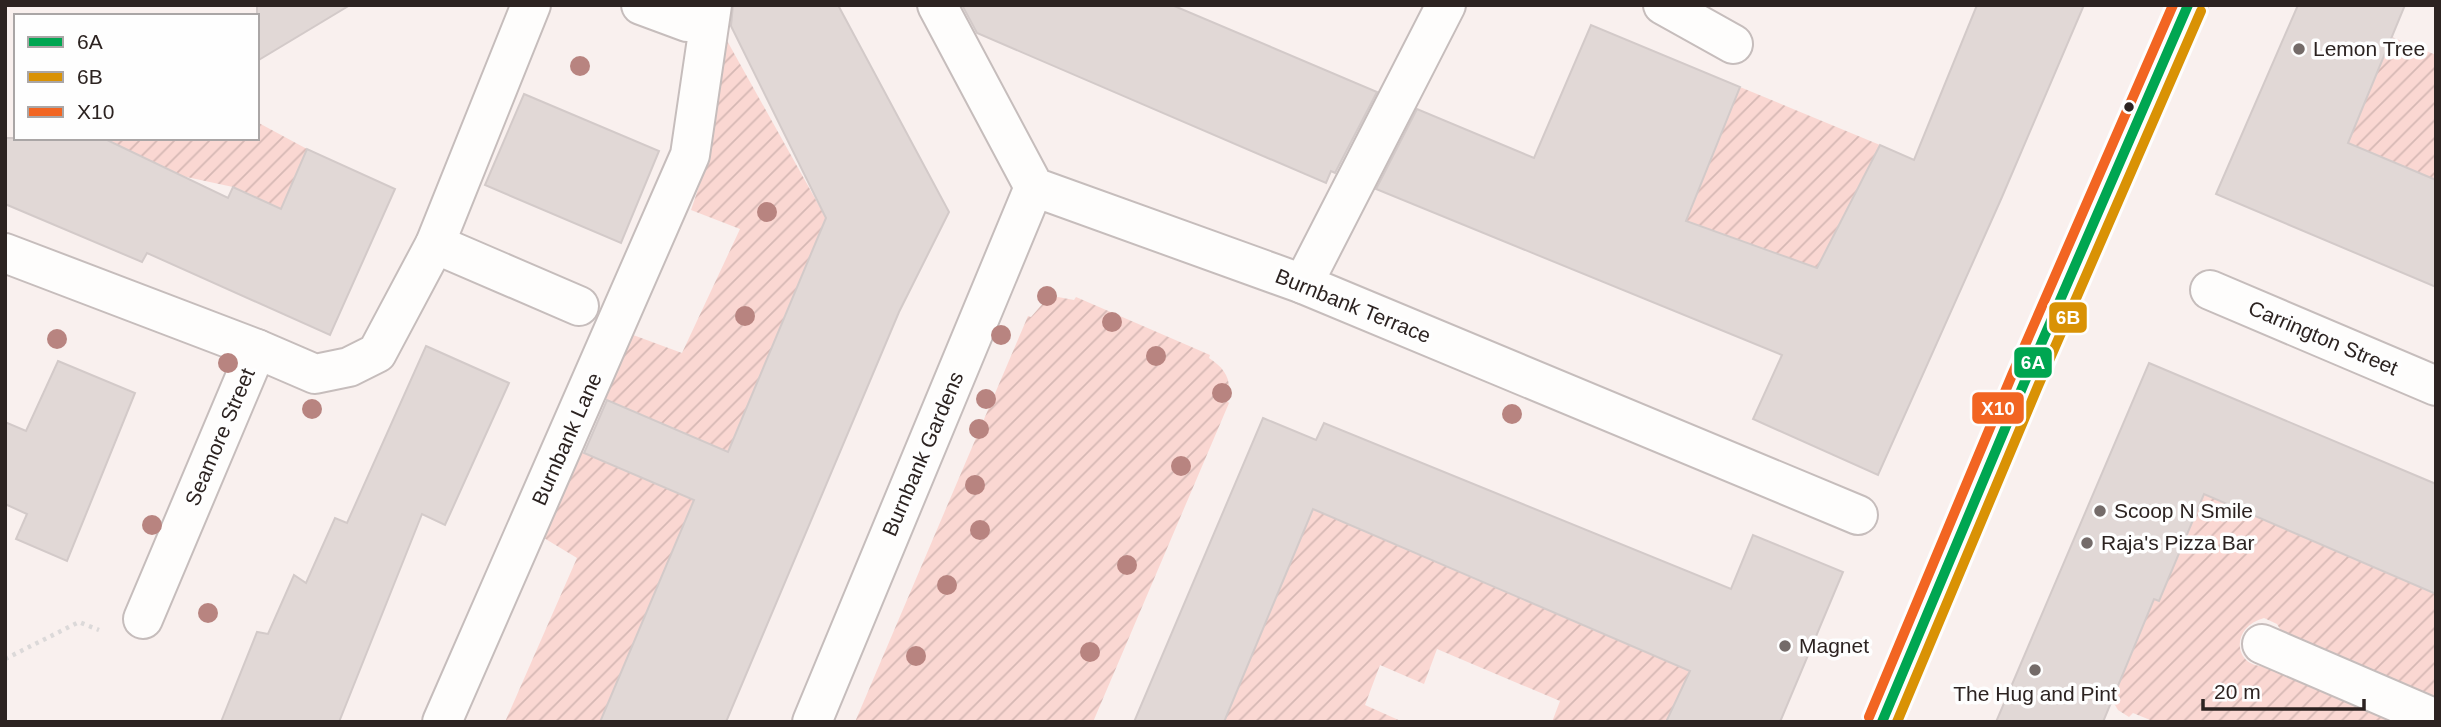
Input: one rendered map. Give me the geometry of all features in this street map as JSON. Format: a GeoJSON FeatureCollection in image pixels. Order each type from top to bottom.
{"type":"FeatureCollection","features":[{"type":"Feature","properties":{"kind":"main road"},"geometry":{"type":"LineString","coordinates":[[1882,722],[2025,381],[2188,5]]}},
{"type":"Feature","properties":{"kind":"street"},"geometry":{"type":"LineString","coordinates":[[257,349],[315,374],[349,367],[377,353],[435,244],[531,5]]}},
{"type":"Feature","properties":{"kind":"street"},"geometry":{"type":"LineString","coordinates":[[641,5],[700,13]]}},
{"type":"Feature","properties":{"kind":"street"},"geometry":{"type":"LineString","coordinates":[[937,5],[1034,187]]}},
{"type":"Feature","properties":{"kind":"street"},"geometry":{"type":"LineString","coordinates":[[1303,284],[1446,5]]}},
{"type":"Feature","properties":{"kind":"street"},"geometry":{"type":"LineString","coordinates":[[1663,5],[1733,44]]}},
{"type":"Feature","properties":{"kind":"street","name":"Burnbank Lane"},"geometry":{"type":"LineString","coordinates":[[442,722],[690,155],[700,13]]}},
{"type":"Feature","properties":{"kind":"street","name":"Burnbank Terrace"},"geometry":{"type":"LineString","coordinates":[[1034,187],[1303,284],[1858,515]]}},
{"type":"Feature","properties":{"kind":"street","name":"Burnbank Gardens"},"geometry":{"type":"LineString","coordinates":[[812,722],[1034,187]]}},
{"type":"Feature","properties":{"kind":"street"},"geometry":{"type":"LineString","coordinates":[[435,244],[579,306]]}},
{"type":"Feature","properties":{"kind":"street","name":"Seamore Street"},"geometry":{"type":"LineString","coordinates":[[5,253],[257,349],[143,619]]}},
{"type":"Feature","properties":{"kind":"street","name":"Carrington Street"},"geometry":{"type":"LineString","coordinates":[[2210,290],[2436,386]]}},
{"type":"Feature","properties":{"kind":"street"},"geometry":{"type":"LineString","coordinates":[[2262,644],[2436,719]]}},
{"type":"Feature","properties":{"kind":"path"},"geometry":{"type":"LineString","coordinates":[[5,659],[79,622],[133,643],[143,619]]}},
{"type":"Feature","properties":{"kind":"shaded area"},"geometry":{"type":"Polygon","coordinates":[[[711,12],[826,218],[728,452],[597,396],[625,332],[682,353],[740,229],[691,210],[709,157],[693,144],[711,12]]]}},
{"type":"Feature","properties":{"kind":"shaded area"},"geometry":{"type":"Polygon","coordinates":[[[2392,37],[2436,55],[2436,180],[2348,143],[2392,37]]]}},
{"type":"Feature","properties":{"kind":"shaded area"},"geometry":{"type":"Polygon","coordinates":[[[1740,87],[1880,145],[1817,268],[1686,221],[1740,87]]]}},
{"type":"Feature","properties":{"kind":"shaded area"},"geometry":{"type":"Polygon","coordinates":[[[259,123],[307,149],[281,209],[233,187],[182,176],[107,140],[259,140],[259,123]]]}},
{"type":"Feature","properties":{"kind":"shaded area"},"geometry":{"type":"Polygon","coordinates":[[[1058,297],[1074,300],[1076,297],[1210,355],[1209,358],[1227,376],[1229,387],[1229,403],[1093,722],[855,722],[1028,316],[1031,317],[1045,301],[1058,297]]]}},
{"type":"Feature","properties":{"kind":"shaded area"},"geometry":{"type":"Polygon","coordinates":[[[574,449],[694,500],[600,722],[505,722],[577,558],[539,535],[574,449]]]}},
{"type":"Feature","properties":{"kind":"shaded area"},"geometry":{"type":"Polygon","coordinates":[[[2200,480],[2227,504],[2436,594],[2436,702],[2286,639],[2277,624],[2264,618],[2253,623],[2241,638],[2242,655],[2248,661],[2269,666],[2410,722],[2155,722],[2133,713],[2129,717],[2118,710],[2112,700],[2154,599],[2159,601],[2191,526],[2185,519],[2200,480]]]}},
{"type":"Feature","properties":{"kind":"shaded area"},"geometry":{"type":"Polygon","coordinates":[[[1313,509],[1690,671],[1666,722],[1552,722],[1560,701],[1437,649],[1424,684],[1380,665],[1365,705],[1403,722],[1224,722],[1313,509]]]}},
{"type":"Feature","properties":{"kind":"building"},"geometry":{"type":"Polygon","coordinates":[[[257,5],[350,5],[259,60],[257,5]]]}},
{"type":"Feature","properties":{"kind":"building"},"geometry":{"type":"Polygon","coordinates":[[[733,5],[838,5],[949,212],[899,312],[726,722],[600,722],[694,500],[584,453],[607,400],[728,452],[826,218],[731,26],[733,5]]]}},
{"type":"Feature","properties":{"kind":"building"},"geometry":{"type":"Polygon","coordinates":[[[962,5],[1172,5],[1377,92],[1335,173],[1331,171],[1326,183],[977,33],[962,5]]]}},
{"type":"Feature","properties":{"kind":"building"},"geometry":{"type":"Polygon","coordinates":[[[1977,5],[2084,5],[1878,475],[1753,419],[1782,355],[1376,189],[1417,109],[1534,158],[1591,25],[1740,87],[1686,221],[1817,268],[1880,145],[1914,160],[1977,5]]]}},
{"type":"Feature","properties":{"kind":"building"},"geometry":{"type":"Polygon","coordinates":[[[2298,5],[2405,5],[2348,143],[2436,180],[2436,287],[2216,194],[2298,5]]]}},
{"type":"Feature","properties":{"kind":"building"},"geometry":{"type":"Polygon","coordinates":[[[524,94],[659,151],[621,243],[485,185],[524,94]]]}},
{"type":"Feature","properties":{"kind":"building"},"geometry":{"type":"Polygon","coordinates":[[[5,138],[107,140],[228,198],[233,187],[281,209],[307,149],[395,189],[330,335],[147,253],[142,262],[5,204],[5,138]]]}},
{"type":"Feature","properties":{"kind":"building"},"geometry":{"type":"Polygon","coordinates":[[[426,346],[509,383],[445,525],[422,514],[339,722],[221,722],[257,632],[268,634],[294,575],[306,583],[335,518],[347,523],[426,346]]]}},
{"type":"Feature","properties":{"kind":"building"},"geometry":{"type":"Polygon","coordinates":[[[58,361],[135,393],[67,561],[16,539],[27,514],[5,504],[5,422],[26,431],[58,361]]]}},
{"type":"Feature","properties":{"kind":"building"},"geometry":{"type":"Polygon","coordinates":[[[2149,363],[2436,484],[2436,594],[2204,494],[2159,601],[2154,599],[2103,722],[1996,722],[2149,363]]]}},
{"type":"Feature","properties":{"kind":"building"},"geometry":{"type":"Polygon","coordinates":[[[1263,418],[1316,440],[1324,423],[1731,589],[1753,535],[1843,572],[1780,722],[1666,722],[1690,671],[1313,509],[1224,722],[1134,722],[1263,418]]]}},
{"type":"Feature","properties":{"kind":"transit line","name":"X10"},"geometry":{"type":"LineString","coordinates":[[1869,717],[2012,375],[2173,5]]}},
{"type":"Feature","properties":{"kind":"transit line","name":"6A"},"geometry":{"type":"LineString","coordinates":[[1882,722],[2025,381],[2188,5]]}},
{"type":"Feature","properties":{"kind":"transit line","name":"6B"},"geometry":{"type":"LineString","coordinates":[[1897,722],[2038,386],[2201,11]]}},
{"type":"Feature","properties":{"kind":"place","name":"Lemon Tree"},"geometry":{"type":"Point","coordinates":[2299,49]}},
{"type":"Feature","properties":{"kind":"place","name":"Scoop N Smile"},"geometry":{"type":"Point","coordinates":[2100,511]}},
{"type":"Feature","properties":{"kind":"place","name":"Raja's Pizza Bar"},"geometry":{"type":"Point","coordinates":[2087,543]}},
{"type":"Feature","properties":{"kind":"place","name":"Magnet"},"geometry":{"type":"Point","coordinates":[1785,646]}},
{"type":"Feature","properties":{"kind":"place","name":"The Hug and Pint"},"geometry":{"type":"Point","coordinates":[2035,670]}}]}
